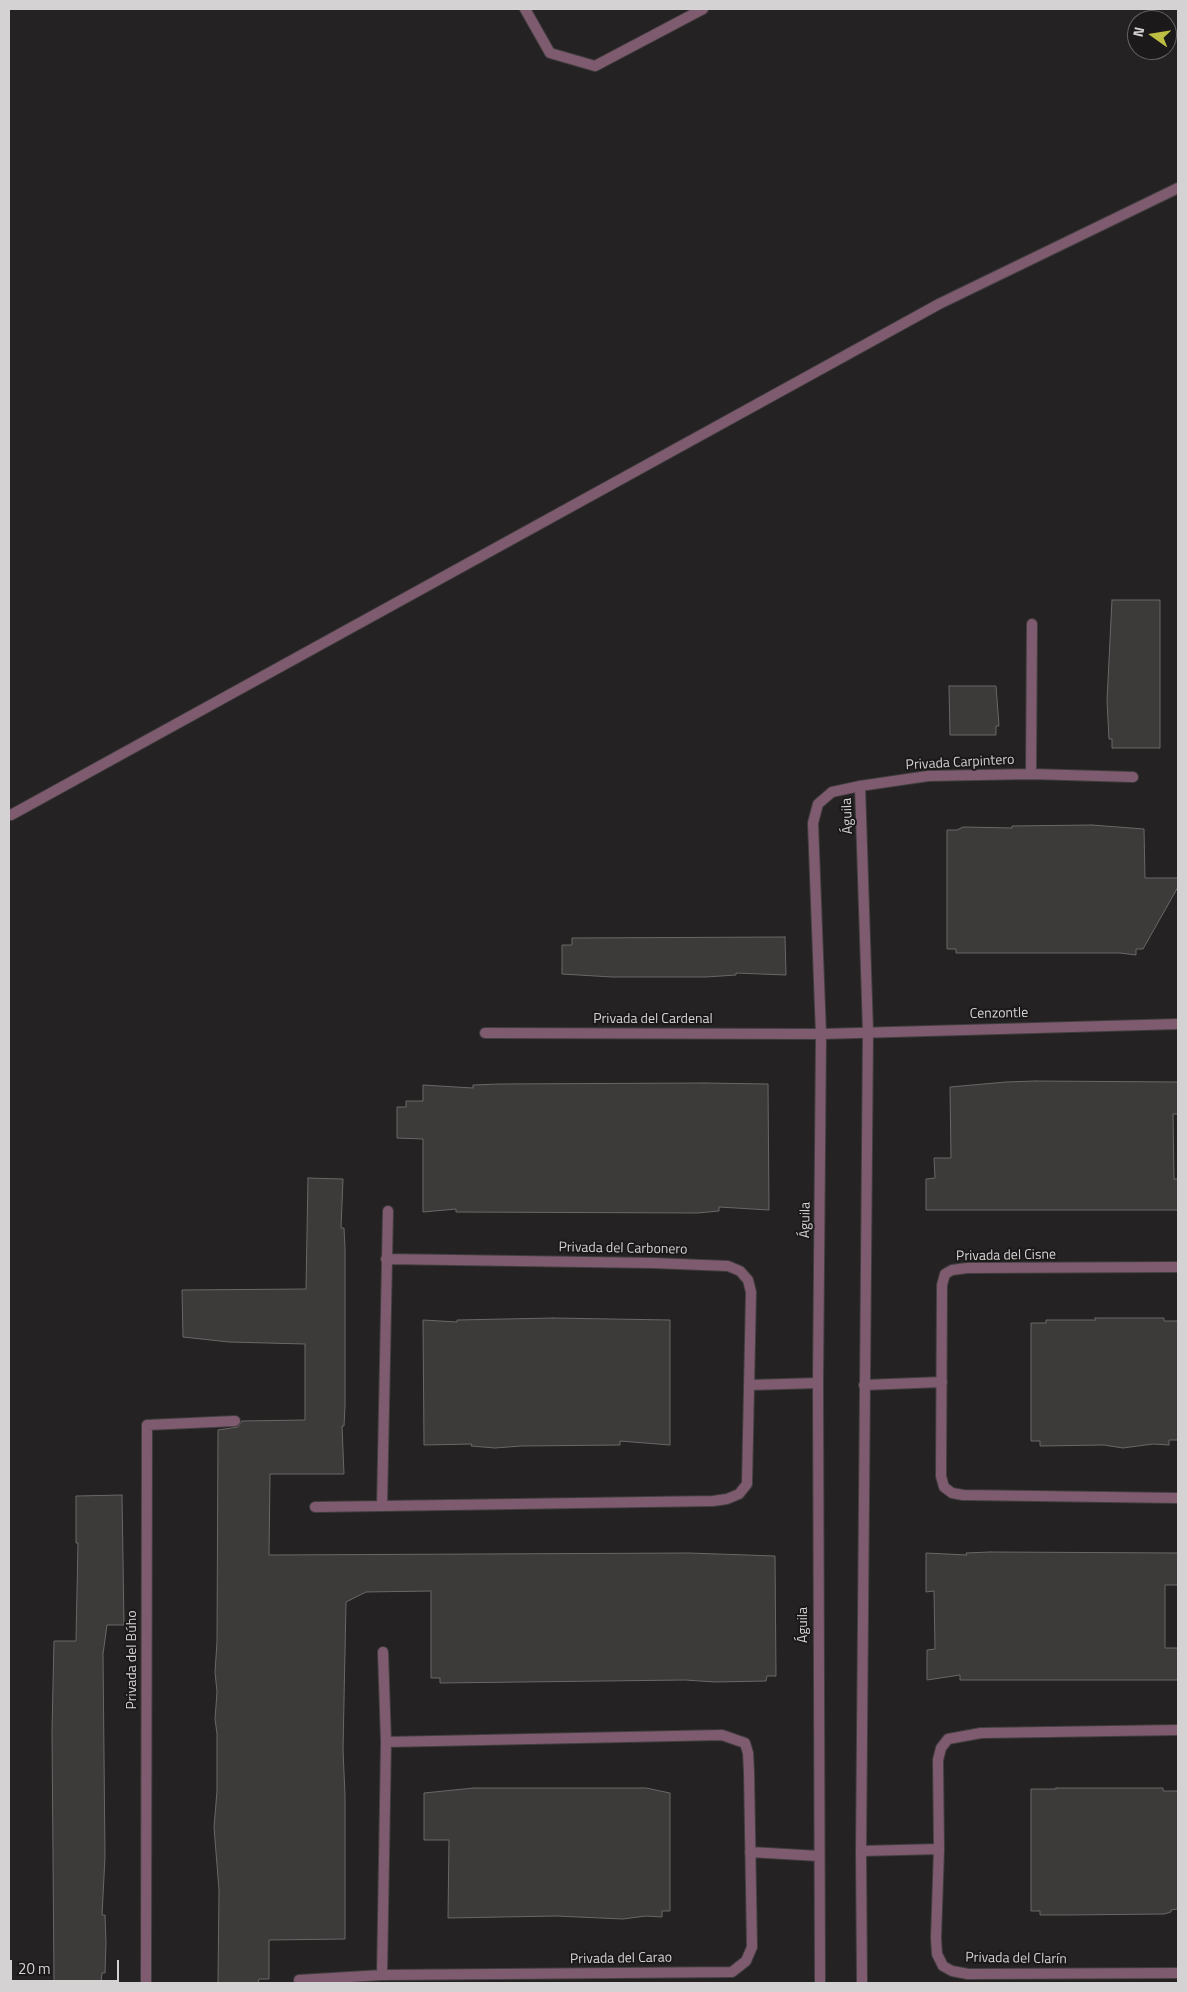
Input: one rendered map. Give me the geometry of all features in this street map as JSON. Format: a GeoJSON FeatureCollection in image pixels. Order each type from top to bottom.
{"type":"FeatureCollection","features":[{"type":"Feature","properties":{"kind":"street"},"geometry":{"type":"LineString","coordinates":[[524,9],[550,53],[595,66],[703,9]]}},
{"type":"Feature","properties":{"kind":"street"},"geometry":{"type":"LineString","coordinates":[[11,815],[939,304],[1178,188]]}},
{"type":"Feature","properties":{"kind":"street","name":"Privada Carpintero"},"geometry":{"type":"LineString","coordinates":[[1030,774],[1032,624]]}},
{"type":"Feature","properties":{"kind":"street","name":"Privada Carpintero"},"geometry":{"type":"LineString","coordinates":[[860,786],[928,776],[1030,774],[1133,777]]}},
{"type":"Feature","properties":{"kind":"street","name":"Águila"},"geometry":{"type":"LineString","coordinates":[[820,1983],[818,1383],[821,1034],[813,823],[818,804],[832,792],[860,786],[868,1031],[861,1851],[862,1983]]}},
{"type":"Feature","properties":{"kind":"street","name":"Cenzontle"},"geometry":{"type":"LineString","coordinates":[[821,1034],[868,1031],[1178,1024]]}},
{"type":"Feature","properties":{"kind":"street","name":"Privada del Cardenal"},"geometry":{"type":"LineString","coordinates":[[485,1034],[821,1034]]}},
{"type":"Feature","properties":{"kind":"street"},"geometry":{"type":"LineString","coordinates":[[382,1506],[388,1211]]}},
{"type":"Feature","properties":{"kind":"street","name":"Privada del Carbonero"},"geometry":{"type":"LineString","coordinates":[[315,1507],[681,1503],[727,1499],[738,1494],[747,1484],[751,1292],[748,1280],[740,1271],[728,1266],[653,1263],[386,1259]]}},
{"type":"Feature","properties":{"kind":"street","name":"Privada del Cisne"},"geometry":{"type":"LineString","coordinates":[[1178,1267],[952,1270],[945,1274],[942,1285],[941,1476],[944,1487],[952,1493],[983,1497],[1178,1498]]}},
{"type":"Feature","properties":{"kind":"street"},"geometry":{"type":"LineString","coordinates":[[864,1385],[942,1382]]}},
{"type":"Feature","properties":{"kind":"street"},"geometry":{"type":"LineString","coordinates":[[750,1385],[818,1383]]}},
{"type":"Feature","properties":{"kind":"street","name":"Privada del Búho"},"geometry":{"type":"LineString","coordinates":[[146,1983],[147,1425],[235,1421]]}},
{"type":"Feature","properties":{"kind":"street"},"geometry":{"type":"LineString","coordinates":[[382,1975],[386,1742],[383,1652]]}},
{"type":"Feature","properties":{"kind":"street","name":"Privada del Clarín"},"geometry":{"type":"LineString","coordinates":[[1178,1730],[981,1733],[948,1739],[941,1748],[938,1760],[937,1954],[943,1966],[952,1971],[968,1974],[1178,1973]]}},
{"type":"Feature","properties":{"kind":"street","name":"Privada del Carao"},"geometry":{"type":"LineString","coordinates":[[299,1980],[382,1975],[732,1972],[746,1961],[752,1946],[754,1927],[748,1754],[744,1743],[735,1738],[722,1735],[386,1742]]}},
{"type":"Feature","properties":{"kind":"street"},"geometry":{"type":"LineString","coordinates":[[861,1851],[939,1849]]}},
{"type":"Feature","properties":{"kind":"street"},"geometry":{"type":"LineString","coordinates":[[750,1852],[819,1856]]}},
{"type":"Feature","properties":{"kind":"building"},"geometry":{"type":"Polygon","coordinates":[[[1112,600],[1160,600],[1160,748],[1112,748],[1112,739],[1109,739],[1107,701],[1112,600]]]}},
{"type":"Feature","properties":{"kind":"building"},"geometry":{"type":"Polygon","coordinates":[[[949,686],[996,686],[999,726],[996,726],[996,735],[950,735],[949,686]]]}},
{"type":"Feature","properties":{"kind":"building"},"geometry":{"type":"Polygon","coordinates":[[[1092,825],[1144,829],[1145,878],[1178,878],[1178,887],[1143,949],[1136,949],[1136,955],[1120,953],[956,953],[956,949],[947,949],[947,830],[957,830],[963,827],[1012,828],[1012,826],[1092,825]]]}},
{"type":"Feature","properties":{"kind":"building"},"geometry":{"type":"Polygon","coordinates":[[[785,937],[786,975],[736,973],[736,975],[706,977],[612,977],[562,974],[562,945],[572,945],[572,938],[785,937]]]}},
{"type":"Feature","properties":{"kind":"building"},"geometry":{"type":"Polygon","coordinates":[[[1035,1081],[1178,1082],[1178,1114],[1173,1114],[1174,1179],[1178,1179],[1178,1210],[926,1210],[926,1179],[935,1178],[934,1158],[951,1158],[950,1087],[1035,1081]]]}},
{"type":"Feature","properties":{"kind":"building"},"geometry":{"type":"Polygon","coordinates":[[[499,1084],[768,1084],[769,1210],[719,1207],[719,1211],[697,1213],[456,1212],[456,1209],[423,1212],[423,1139],[397,1138],[397,1107],[406,1107],[406,1101],[423,1101],[423,1085],[473,1088],[473,1085],[499,1084]]]}},
{"type":"Feature","properties":{"kind":"building"},"geometry":{"type":"Polygon","coordinates":[[[308,1178],[343,1179],[341,1228],[344,1228],[345,1248],[345,1406],[344,1426],[342,1426],[344,1474],[270,1474],[269,1555],[689,1553],[775,1556],[776,1676],[767,1676],[766,1681],[440,1683],[440,1678],[431,1678],[431,1591],[366,1592],[346,1602],[343,1750],[345,1795],[345,1939],[269,1940],[269,1979],[259,1979],[258,1983],[218,1983],[219,1890],[214,1827],[217,1791],[217,1734],[215,1719],[217,1692],[215,1672],[217,1642],[218,1430],[238,1427],[242,1421],[305,1420],[305,1344],[229,1342],[183,1337],[182,1290],[306,1289],[308,1178]]]}},
{"type":"Feature","properties":{"kind":"building"},"geometry":{"type":"Polygon","coordinates":[[[553,1318],[670,1320],[670,1445],[620,1441],[620,1445],[495,1448],[471,1446],[472,1444],[424,1445],[423,1320],[457,1322],[457,1320],[553,1318]]]}},
{"type":"Feature","properties":{"kind":"building"},"geometry":{"type":"Polygon","coordinates":[[[1095,1318],[1164,1318],[1164,1321],[1178,1321],[1178,1440],[1169,1440],[1169,1445],[1153,1444],[1123,1448],[1104,1445],[1040,1446],[1040,1441],[1031,1441],[1031,1323],[1046,1323],[1046,1320],[1096,1320],[1095,1318]]]}},
{"type":"Feature","properties":{"kind":"building"},"geometry":{"type":"Polygon","coordinates":[[[122,1495],[124,1625],[107,1625],[103,1654],[105,1857],[102,1915],[105,1915],[105,1973],[102,1973],[101,1983],[54,1983],[52,1730],[54,1641],[76,1641],[78,1543],[76,1543],[76,1496],[122,1495]]]}},
{"type":"Feature","properties":{"kind":"building"},"geometry":{"type":"Polygon","coordinates":[[[926,1553],[967,1555],[966,1553],[1178,1553],[1178,1585],[1165,1585],[1165,1648],[1178,1648],[1178,1680],[960,1680],[960,1675],[927,1680],[927,1650],[935,1649],[934,1591],[926,1592],[926,1553]]]}},
{"type":"Feature","properties":{"kind":"building"},"geometry":{"type":"Polygon","coordinates":[[[474,1788],[646,1788],[670,1793],[670,1911],[662,1911],[662,1917],[646,1916],[623,1919],[556,1916],[448,1918],[449,1840],[424,1840],[424,1793],[474,1788]]]}},
{"type":"Feature","properties":{"kind":"building"},"geometry":{"type":"Polygon","coordinates":[[[1163,1788],[1163,1791],[1178,1791],[1178,1909],[1164,1914],[1040,1915],[1040,1911],[1031,1911],[1031,1789],[1163,1788]]]}}]}
